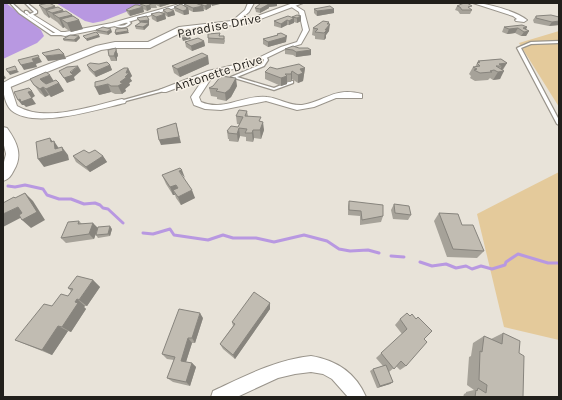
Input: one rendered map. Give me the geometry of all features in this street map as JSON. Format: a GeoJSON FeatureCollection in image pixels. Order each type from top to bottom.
{"type":"FeatureCollection","features":[{"type":"Feature","properties":{"kind":"street"},"geometry":{"type":"LineString","coordinates":[[30,15],[62,34],[83,32],[112,25],[188,3]]}},
{"type":"Feature","properties":{"kind":"street"},"geometry":{"type":"LineString","coordinates":[[232,24],[247,11],[251,3]]}},
{"type":"Feature","properties":{"kind":"street"},"geometry":{"type":"LineString","coordinates":[[476,3],[515,15],[524,20],[518,20]]}},
{"type":"Feature","properties":{"kind":"street","name":"Paradise Drive"},"geometry":{"type":"LineString","coordinates":[[4,86],[99,48],[115,45],[148,45],[158,42],[173,33],[184,29],[256,20],[296,4]]}},
{"type":"Feature","properties":{"kind":"street","name":"Antonette Drive"},"geometry":{"type":"LineString","coordinates":[[162,90],[211,73],[245,64],[299,43],[305,34],[306,26],[302,12],[296,4]]}},
{"type":"Feature","properties":{"kind":"street"},"geometry":{"type":"LineString","coordinates":[[211,73],[195,97],[197,103],[207,106],[231,106],[264,99],[287,106],[300,107],[338,94],[359,96]]}},
{"type":"Feature","properties":{"kind":"street"},"geometry":{"type":"LineString","coordinates":[[4,86],[14,109],[34,116],[65,114],[122,100]]}},
{"type":"Feature","properties":{"kind":"street"},"geometry":{"type":"LineString","coordinates":[[3,131],[10,142],[13,156],[10,168],[3,176]]}},
{"type":"Feature","properties":{"kind":"street"},"geometry":{"type":"LineString","coordinates":[[220,397],[264,376],[298,365],[316,365],[330,368],[338,372],[358,397]]}},
{"type":"Feature","properties":{"kind":"lane"},"geometry":{"type":"LineString","coordinates":[[11,3],[20,12],[52,34],[62,34]]}},
{"type":"Feature","properties":{"kind":"lane"},"geometry":{"type":"LineString","coordinates":[[15,3],[30,15],[36,12],[34,10]]}},
{"type":"Feature","properties":{"kind":"lane"},"geometry":{"type":"LineString","coordinates":[[27,4],[33,3]]}},
{"type":"Feature","properties":{"kind":"lane"},"geometry":{"type":"LineString","coordinates":[[27,4],[34,10]]}},
{"type":"Feature","properties":{"kind":"lane"},"geometry":{"type":"LineString","coordinates":[[34,10],[40,8]]}},
{"type":"Feature","properties":{"kind":"lane"},"geometry":{"type":"LineString","coordinates":[[559,42],[531,43],[519,48],[559,124]]}},
{"type":"Feature","properties":{"kind":"lane"},"geometry":{"type":"LineString","coordinates":[[265,57],[266,60],[264,65],[233,77],[274,89],[292,82]]}},
{"type":"Feature","properties":{"kind":"lane"},"geometry":{"type":"LineString","coordinates":[[122,100],[162,90]]}},
{"type":"Feature","properties":{"kind":"shaded area"},"geometry":{"type":"Polygon","coordinates":[[[3,3],[6,3],[41,30],[44,36],[37,43],[3,59],[3,3]]]}},
{"type":"Feature","properties":{"kind":"shaded area"},"geometry":{"type":"Polygon","coordinates":[[[56,3],[153,3],[103,21],[93,23],[85,21],[56,3]]]}},
{"type":"Feature","properties":{"kind":"shaded area"},"geometry":{"type":"Polygon","coordinates":[[[559,31],[559,107],[519,43],[559,31]]]}},
{"type":"Feature","properties":{"kind":"shaded area"},"geometry":{"type":"Polygon","coordinates":[[[559,172],[559,340],[504,327],[477,214],[559,172]]]}},
{"type":"Feature","properties":{"kind":"building"},"geometry":{"type":"Polygon","coordinates":[[[49,3],[55,6],[45,9],[39,5],[49,3]]]}},
{"type":"Feature","properties":{"kind":"building"},"geometry":{"type":"Polygon","coordinates":[[[156,3],[146,6],[140,4],[156,3]]]}},
{"type":"Feature","properties":{"kind":"building"},"geometry":{"type":"Polygon","coordinates":[[[195,3],[203,6],[193,8],[184,4],[195,3]]]}},
{"type":"Feature","properties":{"kind":"building"},"geometry":{"type":"Polygon","coordinates":[[[198,3],[210,3],[205,6],[198,3]]]}},
{"type":"Feature","properties":{"kind":"building"},"geometry":{"type":"Polygon","coordinates":[[[261,3],[269,4],[260,9],[255,8],[261,3]]]}},
{"type":"Feature","properties":{"kind":"building"},"geometry":{"type":"Polygon","coordinates":[[[464,3],[472,6],[468,7],[472,10],[462,10],[457,6],[464,3]]]}},
{"type":"Feature","properties":{"kind":"building"},"geometry":{"type":"Polygon","coordinates":[[[181,4],[188,9],[183,11],[174,7],[181,4]]]}},
{"type":"Feature","properties":{"kind":"building"},"geometry":{"type":"Polygon","coordinates":[[[135,5],[143,7],[129,11],[126,10],[135,5]]]}},
{"type":"Feature","properties":{"kind":"building"},"geometry":{"type":"Polygon","coordinates":[[[330,6],[334,9],[317,11],[314,9],[330,6]]]}},
{"type":"Feature","properties":{"kind":"building"},"geometry":{"type":"Polygon","coordinates":[[[58,7],[63,10],[52,13],[46,10],[58,7]]]}},
{"type":"Feature","properties":{"kind":"building"},"geometry":{"type":"Polygon","coordinates":[[[168,8],[174,11],[167,13],[163,10],[168,8]]]}},
{"type":"Feature","properties":{"kind":"building"},"geometry":{"type":"Polygon","coordinates":[[[66,11],[72,15],[59,18],[53,14],[66,11]]]}},
{"type":"Feature","properties":{"kind":"building"},"geometry":{"type":"Polygon","coordinates":[[[159,12],[165,14],[156,17],[151,14],[159,12]]]}},
{"type":"Feature","properties":{"kind":"building"},"geometry":{"type":"Polygon","coordinates":[[[297,15],[301,16],[297,18],[292,17],[297,15]]]}},
{"type":"Feature","properties":{"kind":"building"},"geometry":{"type":"Polygon","coordinates":[[[551,15],[559,17],[559,21],[552,22],[536,18],[536,16],[551,15]]]}},
{"type":"Feature","properties":{"kind":"building"},"geometry":{"type":"Polygon","coordinates":[[[73,16],[79,20],[67,23],[61,19],[73,16]]]}},
{"type":"Feature","properties":{"kind":"building"},"geometry":{"type":"Polygon","coordinates":[[[147,16],[149,20],[140,21],[137,18],[147,16]]]}},
{"type":"Feature","properties":{"kind":"building"},"geometry":{"type":"Polygon","coordinates":[[[288,16],[294,18],[281,24],[274,21],[288,16]]]}},
{"type":"Feature","properties":{"kind":"building"},"geometry":{"type":"Polygon","coordinates":[[[323,21],[329,22],[327,24],[330,24],[325,30],[327,30],[324,33],[315,32],[318,29],[313,28],[323,21]]]}},
{"type":"Feature","properties":{"kind":"building"},"geometry":{"type":"Polygon","coordinates":[[[141,22],[149,23],[143,27],[135,26],[141,22]]]}},
{"type":"Feature","properties":{"kind":"building"},"geometry":{"type":"Polygon","coordinates":[[[522,25],[527,27],[523,28],[529,31],[524,32],[518,28],[509,29],[504,27],[522,25]]]}},
{"type":"Feature","properties":{"kind":"building"},"geometry":{"type":"Polygon","coordinates":[[[103,27],[111,29],[107,32],[96,30],[103,27]]]}},
{"type":"Feature","properties":{"kind":"building"},"geometry":{"type":"Polygon","coordinates":[[[127,28],[128,31],[115,33],[116,29],[127,28]]]}},
{"type":"Feature","properties":{"kind":"building"},"geometry":{"type":"Polygon","coordinates":[[[96,32],[99,35],[86,39],[83,36],[96,32]]]}},
{"type":"Feature","properties":{"kind":"building"},"geometry":{"type":"Polygon","coordinates":[[[220,33],[219,36],[224,36],[224,39],[208,38],[208,34],[220,33]]]}},
{"type":"Feature","properties":{"kind":"building"},"geometry":{"type":"Polygon","coordinates":[[[281,33],[287,36],[268,42],[263,39],[278,35],[277,34],[281,33]]]}},
{"type":"Feature","properties":{"kind":"building"},"geometry":{"type":"Polygon","coordinates":[[[187,34],[190,37],[182,38],[180,36],[187,34]]]}},
{"type":"Feature","properties":{"kind":"building"},"geometry":{"type":"Polygon","coordinates":[[[70,35],[79,36],[74,40],[63,39],[70,35]]]}},
{"type":"Feature","properties":{"kind":"building"},"geometry":{"type":"Polygon","coordinates":[[[198,38],[204,41],[191,46],[185,42],[198,38]]]}},
{"type":"Feature","properties":{"kind":"building"},"geometry":{"type":"Polygon","coordinates":[[[293,46],[308,48],[311,50],[296,52],[285,49],[293,46]]]}},
{"type":"Feature","properties":{"kind":"building"},"geometry":{"type":"Polygon","coordinates":[[[116,48],[114,56],[109,56],[108,50],[116,48]]]}},
{"type":"Feature","properties":{"kind":"building"},"geometry":{"type":"Polygon","coordinates":[[[59,49],[64,54],[45,56],[42,53],[59,49]]]}},
{"type":"Feature","properties":{"kind":"building"},"geometry":{"type":"Polygon","coordinates":[[[202,53],[208,56],[177,69],[172,66],[202,53]]]}},
{"type":"Feature","properties":{"kind":"building"},"geometry":{"type":"Polygon","coordinates":[[[38,55],[39,57],[32,59],[34,62],[21,65],[18,60],[38,55]]]}},
{"type":"Feature","properties":{"kind":"building"},"geometry":{"type":"Polygon","coordinates":[[[501,59],[507,63],[499,64],[502,66],[496,66],[504,71],[498,72],[494,70],[490,71],[492,72],[480,73],[474,70],[477,69],[473,67],[480,66],[477,63],[480,62],[478,61],[501,59]]]}},
{"type":"Feature","properties":{"kind":"building"},"geometry":{"type":"Polygon","coordinates":[[[107,62],[110,65],[94,72],[87,65],[90,63],[99,64],[107,62]]]}},
{"type":"Feature","properties":{"kind":"building"},"geometry":{"type":"Polygon","coordinates":[[[299,64],[305,68],[300,69],[303,73],[298,75],[292,71],[291,74],[285,74],[287,76],[281,78],[265,72],[270,67],[277,69],[299,64]]]}},
{"type":"Feature","properties":{"kind":"building"},"geometry":{"type":"Polygon","coordinates":[[[15,66],[17,70],[8,72],[6,69],[15,66]]]}},
{"type":"Feature","properties":{"kind":"building"},"geometry":{"type":"Polygon","coordinates":[[[78,66],[70,72],[73,75],[64,78],[59,71],[67,67],[78,66]]]}},
{"type":"Feature","properties":{"kind":"building"},"geometry":{"type":"Polygon","coordinates":[[[124,68],[128,68],[126,73],[129,73],[125,77],[127,77],[120,82],[123,83],[118,86],[111,86],[108,84],[95,87],[95,82],[104,80],[124,68]]]}},
{"type":"Feature","properties":{"kind":"building"},"geometry":{"type":"Polygon","coordinates":[[[46,72],[50,75],[40,79],[42,81],[46,84],[56,80],[59,83],[46,89],[43,87],[40,89],[34,85],[30,79],[46,72]]]}},
{"type":"Feature","properties":{"kind":"building"},"geometry":{"type":"Polygon","coordinates":[[[221,76],[236,78],[230,89],[225,93],[216,91],[218,89],[209,88],[213,86],[221,76]]]}},
{"type":"Feature","properties":{"kind":"building"},"geometry":{"type":"Polygon","coordinates":[[[29,88],[32,91],[28,92],[32,98],[21,102],[20,99],[18,100],[14,92],[29,88]]]}},
{"type":"Feature","properties":{"kind":"building"},"geometry":{"type":"Polygon","coordinates":[[[239,110],[247,111],[245,116],[261,117],[259,121],[263,122],[260,130],[253,130],[252,133],[245,133],[247,129],[239,128],[237,134],[228,133],[227,131],[231,126],[238,127],[243,117],[236,116],[239,110]]]}},
{"type":"Feature","properties":{"kind":"building"},"geometry":{"type":"Polygon","coordinates":[[[176,123],[179,137],[159,140],[157,129],[176,123]]]}},
{"type":"Feature","properties":{"kind":"building"},"geometry":{"type":"Polygon","coordinates":[[[50,138],[51,142],[54,141],[55,149],[62,147],[63,151],[38,159],[36,142],[50,138]]]}},
{"type":"Feature","properties":{"kind":"building"},"geometry":{"type":"Polygon","coordinates":[[[84,150],[89,153],[95,150],[103,156],[86,167],[73,156],[84,150]]]}},
{"type":"Feature","properties":{"kind":"building"},"geometry":{"type":"Polygon","coordinates":[[[180,168],[182,170],[179,171],[192,190],[178,197],[173,190],[178,188],[176,185],[170,187],[162,175],[180,168]]]}},
{"type":"Feature","properties":{"kind":"building"},"geometry":{"type":"Polygon","coordinates":[[[25,193],[37,212],[22,220],[19,215],[22,213],[18,207],[3,214],[3,203],[25,193]]]}},
{"type":"Feature","properties":{"kind":"building"},"geometry":{"type":"Polygon","coordinates":[[[349,201],[383,205],[383,216],[362,220],[361,211],[349,210],[349,201]]]}},
{"type":"Feature","properties":{"kind":"building"},"geometry":{"type":"Polygon","coordinates":[[[394,204],[409,206],[411,215],[395,213],[394,204]]]}},
{"type":"Feature","properties":{"kind":"building"},"geometry":{"type":"Polygon","coordinates":[[[439,213],[458,214],[462,225],[473,225],[484,251],[453,249],[439,213]]]}},
{"type":"Feature","properties":{"kind":"building"},"geometry":{"type":"Polygon","coordinates":[[[79,221],[78,224],[93,223],[89,234],[61,238],[68,222],[79,221]]]}},
{"type":"Feature","properties":{"kind":"building"},"geometry":{"type":"Polygon","coordinates":[[[110,226],[108,234],[96,235],[98,227],[110,226]]]}},
{"type":"Feature","properties":{"kind":"building"},"geometry":{"type":"Polygon","coordinates":[[[77,276],[93,280],[79,300],[77,299],[75,302],[78,303],[62,327],[58,326],[42,350],[15,340],[44,304],[52,306],[61,294],[68,296],[73,289],[68,288],[77,276]]]}},
{"type":"Feature","properties":{"kind":"building"},"geometry":{"type":"Polygon","coordinates":[[[254,292],[270,303],[233,355],[220,344],[235,324],[232,322],[254,292]]]}},
{"type":"Feature","properties":{"kind":"building"},"geometry":{"type":"Polygon","coordinates":[[[179,309],[200,313],[192,338],[188,338],[181,361],[192,363],[186,382],[167,378],[175,357],[162,354],[179,309]]]}},
{"type":"Feature","properties":{"kind":"building"},"geometry":{"type":"Polygon","coordinates":[[[407,313],[410,316],[412,314],[416,319],[418,317],[432,331],[424,339],[427,342],[406,366],[401,361],[394,369],[381,353],[407,329],[400,319],[407,313]]]}},
{"type":"Feature","properties":{"kind":"building"},"geometry":{"type":"Polygon","coordinates":[[[503,333],[520,341],[519,353],[524,356],[523,397],[475,397],[476,390],[477,391],[478,388],[486,393],[487,385],[479,380],[480,351],[482,352],[484,336],[502,344],[503,333]]]}},
{"type":"Feature","properties":{"kind":"building"},"geometry":{"type":"Polygon","coordinates":[[[386,365],[393,382],[380,386],[373,369],[386,365]]]}},
{"type":"Feature","properties":{"kind":"waterway"},"geometry":{"type":"LineString","coordinates":[[8,186],[15,187],[25,185],[43,189],[47,195],[59,199],[71,199],[84,204],[95,203],[108,209],[123,223]]}},
{"type":"Feature","properties":{"kind":"waterway"},"geometry":{"type":"LineString","coordinates":[[143,233],[153,234],[170,229],[174,235],[208,240],[223,235],[233,238],[256,238],[274,242],[304,235],[327,241],[339,249],[350,251],[368,250],[379,253]]}},
{"type":"Feature","properties":{"kind":"waterway"},"geometry":{"type":"LineString","coordinates":[[420,262],[432,266],[446,264],[456,268],[466,266],[472,269],[481,266],[492,269],[505,265],[506,262],[518,254],[548,263],[559,263]]}},
{"type":"Feature","properties":{"kind":"waterway"},"geometry":{"type":"LineString","coordinates":[[391,256],[404,257]]}}]}
